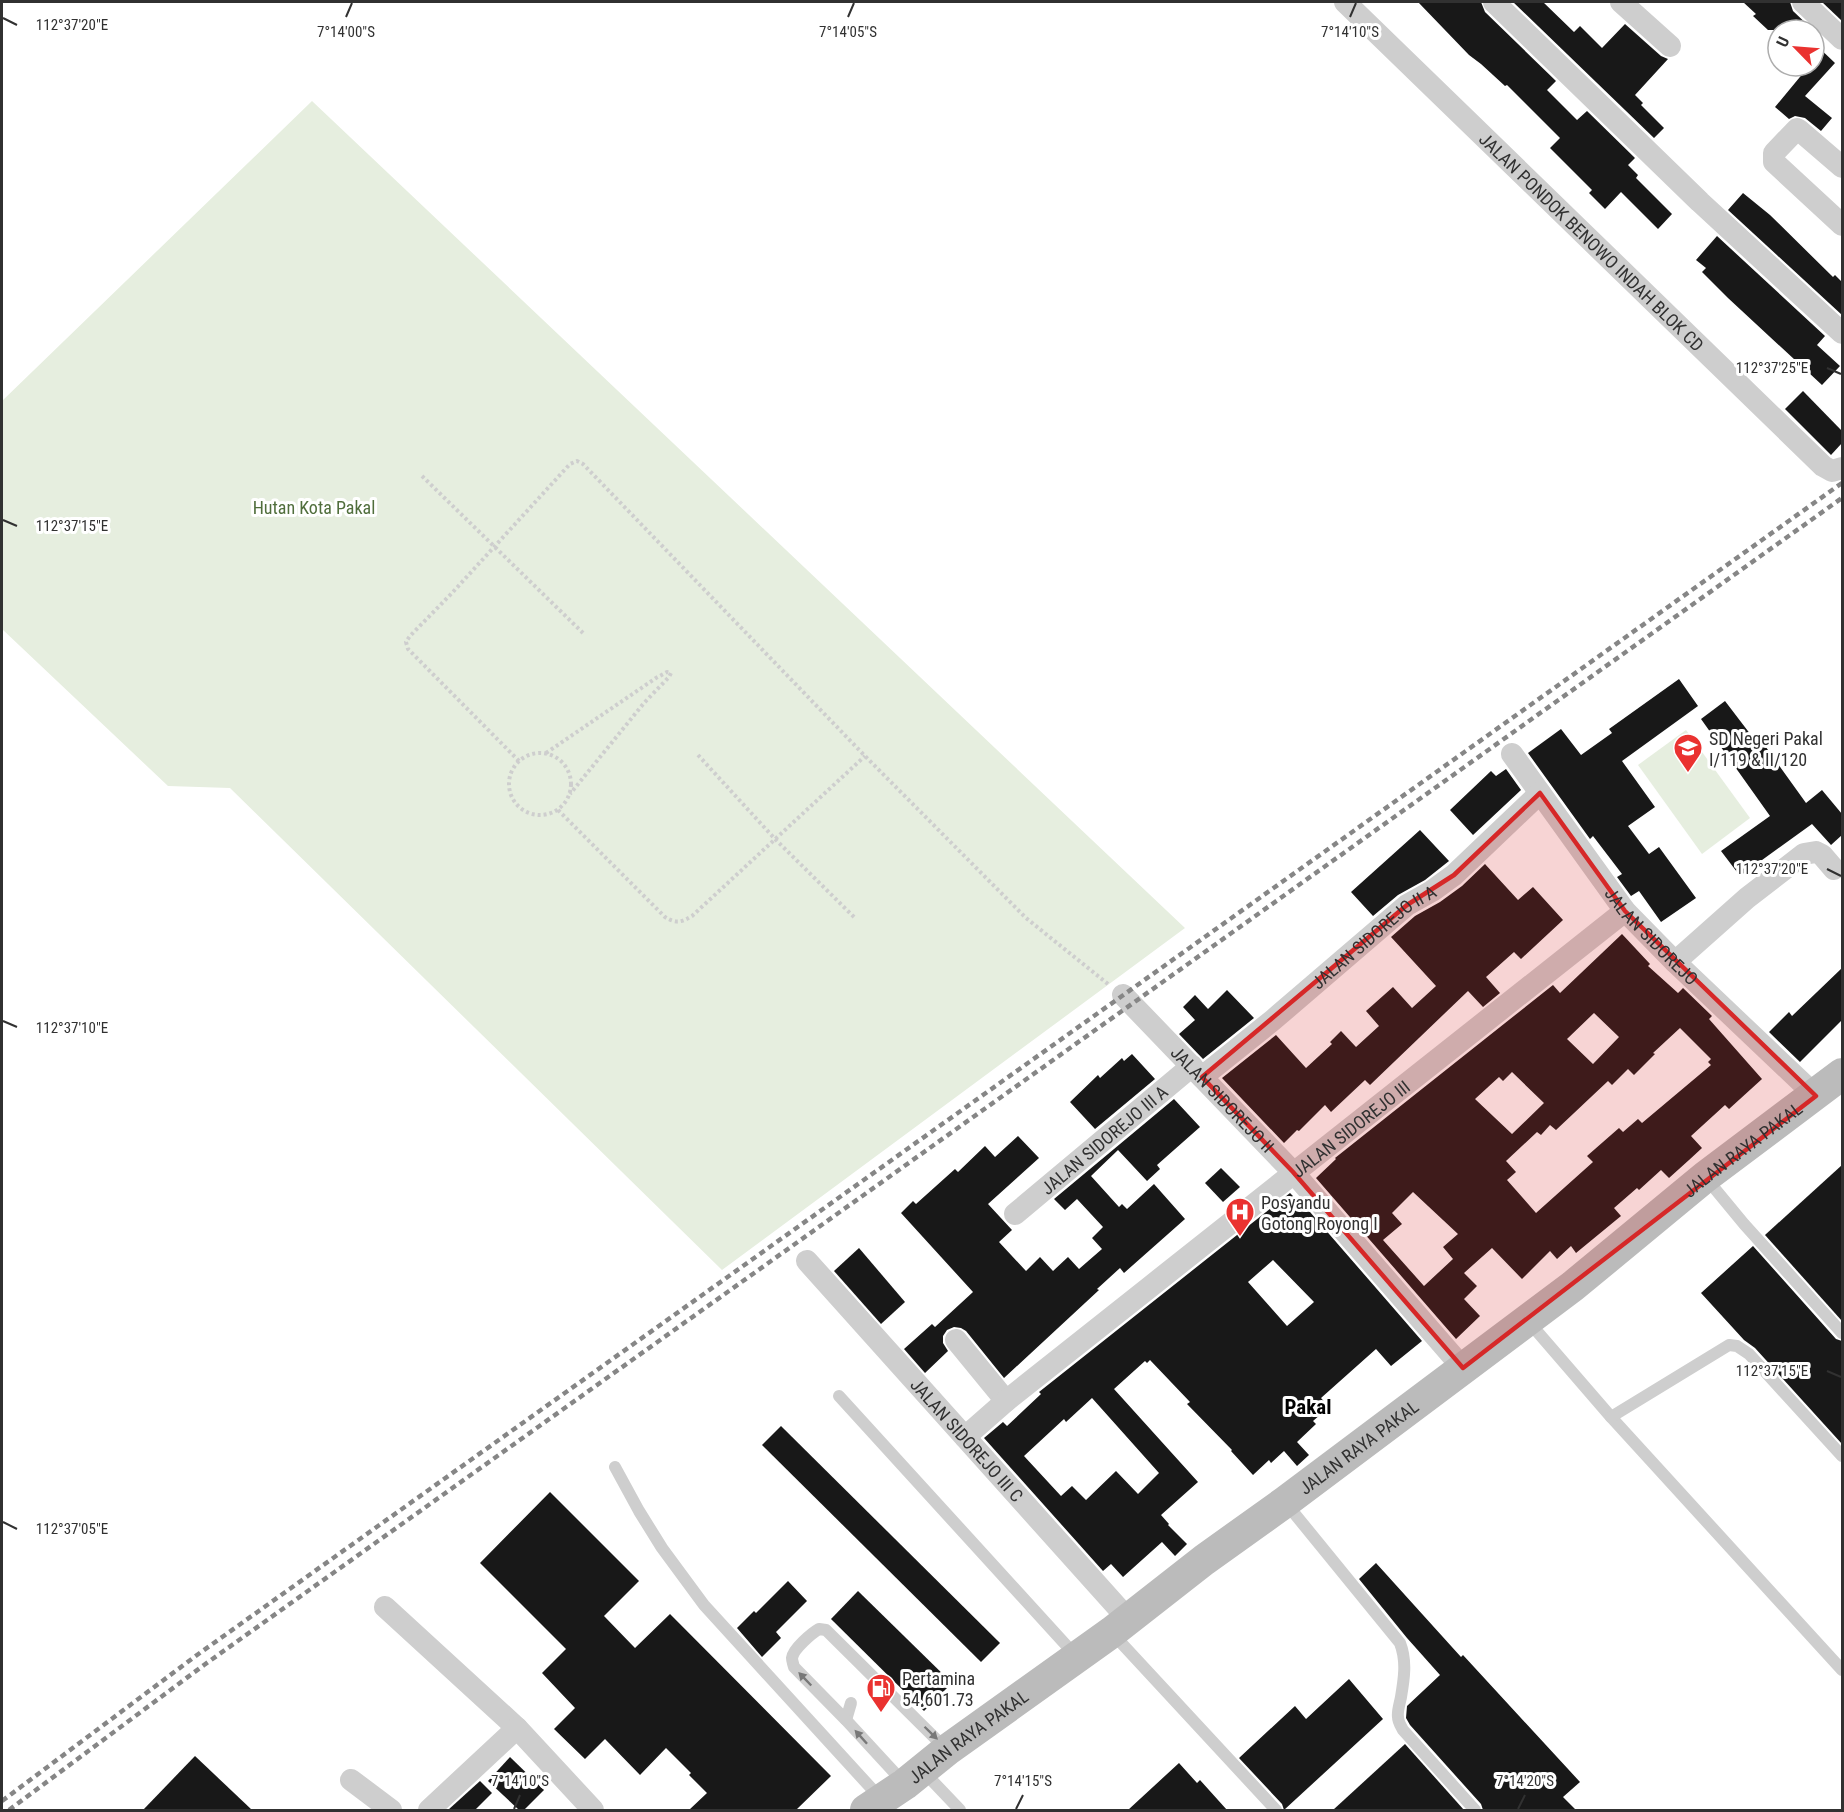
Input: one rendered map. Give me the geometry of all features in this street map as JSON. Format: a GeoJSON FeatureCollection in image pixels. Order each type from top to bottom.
{"type":"FeatureCollection","features":[{"type":"Feature","properties":{"kind":"main road","name":"JALAN RAYA PAKAL"},"geometry":{"type":"LineString","coordinates":[[893,1791],[1077,1657],[1121,1632],[1204,1560],[1291,1509],[1463,1368],[1535,1329],[1573,1286],[1712,1186],[1842,1074]]}},
{"type":"Feature","properties":{"kind":"street","name":"JALAN PONDOK BENOWO INDAH BLOK CD"},"geometry":{"type":"LineString","coordinates":[[1345,2],[1823,466],[1832,471],[1842,468]]}},
{"type":"Feature","properties":{"kind":"street"},"geometry":{"type":"LineString","coordinates":[[1494,2],[1700,202],[1842,333]]}},
{"type":"Feature","properties":{"kind":"street"},"geometry":{"type":"LineString","coordinates":[[1621,2],[1670,46]]}},
{"type":"Feature","properties":{"kind":"street"},"geometry":{"type":"LineString","coordinates":[[1803,2],[1842,39]]}},
{"type":"Feature","properties":{"kind":"street"},"geometry":{"type":"LineString","coordinates":[[1842,167],[1797,129],[1774,153],[1774,162],[1842,225]]}},
{"type":"Feature","properties":{"kind":"street","name":"JALAN SIDOREJO"},"geometry":{"type":"LineString","coordinates":[[1512,754],[1625,910],[1675,962],[1816,1096]]}},
{"type":"Feature","properties":{"kind":"street","name":"JALAN SIDOREJO II A"},"geometry":{"type":"LineString","coordinates":[[1197,1071],[1273,1020],[1407,905],[1432,891],[1454,874],[1540,793]]}},
{"type":"Feature","properties":{"kind":"street"},"geometry":{"type":"LineString","coordinates":[[1675,962],[1747,898],[1804,854],[1816,852],[1822,855],[1834,869]]}},
{"type":"Feature","properties":{"kind":"street","name":"JALAN SIDOREJO III"},"geometry":{"type":"LineString","coordinates":[[964,1437],[1293,1172],[1480,1027],[1625,910]]}},
{"type":"Feature","properties":{"kind":"street","name":"JALAN SIDOREJO II"},"geometry":{"type":"LineString","coordinates":[[1123,995],[1293,1172],[1463,1368]]}},
{"type":"Feature","properties":{"kind":"street","name":"JALAN SIDOREJO III A"},"geometry":{"type":"LineString","coordinates":[[1015,1214],[1197,1071]]}},
{"type":"Feature","properties":{"kind":"street","name":"JALAN SIDOREJO III C"},"geometry":{"type":"LineString","coordinates":[[807,1261],[964,1437],[1121,1632]]}},
{"type":"Feature","properties":{"kind":"street"},"geometry":{"type":"LineString","coordinates":[[956,1340],[1006,1401]]}},
{"type":"Feature","properties":{"kind":"street"},"geometry":{"type":"LineString","coordinates":[[385,1607],[517,1728],[593,1810]]}},
{"type":"Feature","properties":{"kind":"street"},"geometry":{"type":"LineString","coordinates":[[429,1810],[517,1728]]}},
{"type":"Feature","properties":{"kind":"street"},"geometry":{"type":"LineString","coordinates":[[351,1780],[391,1810]]}},
{"type":"Feature","properties":{"kind":"lane"},"geometry":{"type":"LineString","coordinates":[[1712,1186],[1842,1333]]}},
{"type":"Feature","properties":{"kind":"lane"},"geometry":{"type":"LineString","coordinates":[[1535,1329],[1611,1417],[1842,1670]]}},
{"type":"Feature","properties":{"kind":"lane"},"geometry":{"type":"LineString","coordinates":[[1611,1417],[1730,1345],[1737,1346],[1749,1354],[1842,1456]]}},
{"type":"Feature","properties":{"kind":"lane"},"geometry":{"type":"LineString","coordinates":[[839,1396],[1077,1657]]}},
{"type":"Feature","properties":{"kind":"lane"},"geometry":{"type":"LineString","coordinates":[[615,1467],[662,1548],[704,1605],[893,1791],[960,1810]]}},
{"type":"Feature","properties":{"kind":"lane"},"geometry":{"type":"LineString","coordinates":[[1291,1509],[1400,1643],[1404,1654],[1404,1666],[1397,1716],[1403,1730],[1476,1810]]}},
{"type":"Feature","properties":{"kind":"lane"},"geometry":{"type":"LineString","coordinates":[[893,1791],[846,1720],[794,1667],[793,1653],[813,1632],[819,1629],[826,1630],[947,1750]]}},
{"type":"Feature","properties":{"kind":"lane"},"geometry":{"type":"LineString","coordinates":[[1121,1632],[1152,1674],[1276,1810]]}},
{"type":"Feature","properties":{"kind":"lane"},"geometry":{"type":"LineString","coordinates":[[870,1685],[884,1688]]}},
{"type":"Feature","properties":{"kind":"lane"},"geometry":{"type":"LineString","coordinates":[[846,1720],[851,1703]]}},
{"type":"Feature","properties":{"kind":"path"},"geometry":{"type":"LineString","coordinates":[[519,760],[408,649],[406,642],[570,464],[578,461],[1026,918],[1123,995]]}},
{"type":"Feature","properties":{"kind":"path"},"geometry":{"type":"LineString","coordinates":[[422,476],[583,633]]}},
{"type":"Feature","properties":{"kind":"path"},"geometry":{"type":"LineString","coordinates":[[546,753],[656,678],[668,672],[671,673],[558,810],[540,816],[522,810],[511,796],[509,777],[519,760],[532,753],[546,753],[562,761],[571,776],[570,794]]}},
{"type":"Feature","properties":{"kind":"path"},"geometry":{"type":"LineString","coordinates":[[699,755],[775,839],[855,918]]}},
{"type":"Feature","properties":{"kind":"path"},"geometry":{"type":"LineString","coordinates":[[558,810],[665,918],[673,922],[685,920],[865,756]]}},
{"type":"Feature","properties":{"kind":"highlighted area"},"geometry":{"type":"Polygon","coordinates":[[[1540,793],[1625,911],[1816,1096],[1463,1368],[1293,1172],[1202,1077],[1407,905],[1454,875],[1540,793]]]}},
{"type":"Feature","properties":{"kind":"green space","name":"Hutan Kota Pakal"},"geometry":{"type":"Polygon","coordinates":[[[312,101],[1185,928],[722,1270],[230,788],[168,786],[2,629],[2,401],[312,101]]]}},
{"type":"Feature","properties":{"kind":"green space"},"geometry":{"type":"Polygon","coordinates":[[[1686,730],[1750,818],[1702,854],[1638,765],[1686,730]]]}},
{"type":"Feature","properties":{"kind":"building"},"geometry":{"type":"Polygon","coordinates":[[[1418,2],[1481,2],[1485,12],[1556,81],[1547,90],[1577,120],[1587,111],[1635,158],[1628,165],[1638,175],[1636,178],[1672,214],[1658,229],[1621,192],[1605,209],[1589,193],[1592,190],[1550,148],[1560,138],[1507,85],[1505,86],[1469,55],[1418,2]]]}},
{"type":"Feature","properties":{"kind":"building"},"geometry":{"type":"Polygon","coordinates":[[[1513,2],[1543,2],[1574,32],[1580,26],[1602,48],[1625,24],[1661,56],[1668,59],[1635,95],[1643,103],[1641,105],[1664,128],[1654,138],[1513,2]]]}},
{"type":"Feature","properties":{"kind":"building"},"geometry":{"type":"Polygon","coordinates":[[[1743,2],[1790,2],[1793,11],[1800,18],[1766,18],[1766,28],[1753,16],[1756,14],[1743,2]]]}},
{"type":"Feature","properties":{"kind":"building"},"geometry":{"type":"Polygon","coordinates":[[[1822,2],[1842,2],[1842,21],[1822,2]]]}},
{"type":"Feature","properties":{"kind":"building"},"geometry":{"type":"Polygon","coordinates":[[[1826,54],[1835,63],[1826,73],[1826,54]]]}},
{"type":"Feature","properties":{"kind":"building"},"geometry":{"type":"Polygon","coordinates":[[[1799,78],[1821,78],[1805,96],[1832,118],[1821,131],[1805,118],[1795,116],[1789,119],[1775,107],[1799,78]]]}},
{"type":"Feature","properties":{"kind":"building"},"geometry":{"type":"Polygon","coordinates":[[[1743,193],[1770,215],[1833,277],[1835,275],[1842,282],[1842,315],[1728,210],[1743,193]]]}},
{"type":"Feature","properties":{"kind":"building"},"geometry":{"type":"Polygon","coordinates":[[[1717,236],[1825,336],[1817,345],[1840,366],[1822,385],[1702,272],[1706,268],[1696,260],[1717,236]]]}},
{"type":"Feature","properties":{"kind":"building"},"geometry":{"type":"Polygon","coordinates":[[[1803,391],[1842,431],[1842,443],[1831,455],[1785,409],[1803,391]]]}},
{"type":"Feature","properties":{"kind":"building"},"geometry":{"type":"Polygon","coordinates":[[[1679,679],[1698,706],[1622,761],[1655,807],[1628,826],[1649,854],[1659,847],[1696,898],[1661,922],[1639,891],[1631,896],[1617,877],[1622,874],[1593,836],[1590,839],[1528,753],[1561,729],[1581,755],[1612,733],[1609,729],[1679,679]]]}},
{"type":"Feature","properties":{"kind":"building"},"geometry":{"type":"Polygon","coordinates":[[[1725,701],[1754,739],[1758,736],[1806,803],[1822,790],[1842,814],[1842,835],[1831,845],[1812,824],[1740,876],[1721,851],[1770,816],[1701,719],[1725,701]]]}},
{"type":"Feature","properties":{"kind":"building"},"geometry":{"type":"Polygon","coordinates":[[[1506,769],[1521,790],[1473,835],[1450,810],[1491,771],[1496,776],[1506,769]]]}},
{"type":"Feature","properties":{"kind":"building"},"geometry":{"type":"Polygon","coordinates":[[[1420,830],[1449,861],[1425,880],[1398,895],[1373,916],[1351,892],[1420,830]]]}},
{"type":"Feature","properties":{"kind":"building"},"geometry":{"type":"Polygon","coordinates":[[[1485,864],[1518,900],[1533,887],[1563,920],[1521,959],[1514,952],[1486,977],[1500,993],[1483,1007],[1468,991],[1370,1085],[1365,1080],[1331,1112],[1325,1105],[1284,1143],[1222,1078],[1276,1035],[1306,1068],[1332,1044],[1330,1042],[1341,1031],[1356,1047],[1379,1026],[1366,1011],[1393,987],[1412,1008],[1436,986],[1391,937],[1415,916],[1462,886],[1485,864]]]}},
{"type":"Feature","properties":{"kind":"building"},"geometry":{"type":"Polygon","coordinates":[[[1622,934],[1650,964],[1648,966],[1678,993],[1683,988],[1712,1016],[1709,1019],[1762,1079],[1729,1109],[1725,1105],[1691,1136],[1702,1148],[1669,1178],[1661,1170],[1639,1190],[1637,1188],[1614,1208],[1621,1216],[1576,1253],[1571,1246],[1557,1259],[1550,1251],[1522,1279],[1492,1248],[1464,1273],[1477,1286],[1464,1299],[1480,1316],[1456,1339],[1316,1178],[1335,1158],[1553,985],[1560,993],[1622,934]],[[1594,1013],[1567,1039],[1593,1064],[1619,1037],[1594,1013]],[[1680,1028],[1653,1053],[1655,1054],[1634,1075],[1628,1069],[1612,1085],[1608,1081],[1556,1130],[1550,1125],[1541,1135],[1537,1132],[1506,1161],[1516,1172],[1507,1180],[1536,1213],[1593,1162],[1587,1156],[1619,1128],[1623,1132],[1638,1119],[1642,1123],[1711,1065],[1708,1062],[1711,1059],[1680,1028]],[[1512,1072],[1503,1081],[1499,1077],[1475,1099],[1512,1134],[1544,1103],[1512,1072]],[[1413,1192],[1392,1213],[1402,1224],[1383,1240],[1424,1286],[1453,1259],[1443,1247],[1458,1234],[1413,1192]]]}},
{"type":"Feature","properties":{"kind":"building"},"geometry":{"type":"Polygon","coordinates":[[[1842,968],[1842,1020],[1800,1062],[1769,1032],[1789,1012],[1792,1016],[1842,968]]]}},
{"type":"Feature","properties":{"kind":"building"},"geometry":{"type":"Polygon","coordinates":[[[1227,990],[1254,1018],[1203,1059],[1179,1034],[1195,1020],[1183,1007],[1195,995],[1208,1009],[1227,990]]]}},
{"type":"Feature","properties":{"kind":"building"},"geometry":{"type":"Polygon","coordinates":[[[1132,1054],[1155,1079],[1095,1129],[1070,1102],[1098,1075],[1100,1078],[1122,1058],[1124,1061],[1132,1054]]]}},
{"type":"Feature","properties":{"kind":"building"},"geometry":{"type":"Polygon","coordinates":[[[1174,1099],[1200,1127],[1157,1165],[1160,1169],[1147,1181],[1118,1150],[1091,1176],[1119,1207],[1122,1204],[1127,1209],[1154,1184],[1185,1219],[1124,1273],[1120,1268],[1004,1378],[966,1331],[954,1327],[947,1330],[943,1336],[943,1343],[948,1351],[925,1373],[904,1349],[932,1324],[935,1327],[973,1292],[901,1213],[913,1201],[916,1204],[955,1169],[958,1172],[985,1146],[995,1157],[1018,1136],[1039,1158],[988,1204],[1012,1230],[999,1242],[1026,1271],[1040,1257],[1053,1271],[1068,1257],[1079,1269],[1102,1249],[1092,1238],[1103,1227],[1077,1199],[1065,1210],[1054,1199],[1174,1099]]]}},
{"type":"Feature","properties":{"kind":"building"},"geometry":{"type":"Polygon","coordinates":[[[1842,1165],[1842,1321],[1765,1235],[1842,1165]]]}},
{"type":"Feature","properties":{"kind":"building"},"geometry":{"type":"Polygon","coordinates":[[[1221,1168],[1240,1187],[1223,1202],[1205,1183],[1221,1168]]]}},
{"type":"Feature","properties":{"kind":"building"},"geometry":{"type":"Polygon","coordinates":[[[1290,1193],[1295,1198],[1297,1197],[1422,1341],[1391,1366],[1376,1349],[1321,1398],[1329,1407],[1313,1421],[1316,1424],[1297,1442],[1309,1455],[1297,1466],[1284,1451],[1271,1463],[1269,1460],[1253,1475],[1187,1404],[1190,1402],[1150,1360],[1147,1363],[1145,1361],[1114,1389],[1198,1482],[1161,1515],[1187,1544],[1175,1556],[1162,1542],[1123,1577],[1111,1564],[1103,1571],[984,1438],[1003,1422],[1007,1426],[1041,1394],[1039,1392],[1290,1193]],[[1273,1260],[1248,1282],[1287,1326],[1314,1302],[1273,1260]],[[1092,1398],[1066,1422],[1064,1419],[1024,1456],[1061,1496],[1072,1486],[1086,1500],[1116,1471],[1138,1494],[1159,1473],[1092,1398]]]}},
{"type":"Feature","properties":{"kind":"building"},"geometry":{"type":"Polygon","coordinates":[[[1753,1246],[1836,1339],[1842,1341],[1842,1444],[1755,1348],[1744,1340],[1701,1293],[1753,1246]]]}},
{"type":"Feature","properties":{"kind":"building"},"geometry":{"type":"Polygon","coordinates":[[[859,1248],[905,1302],[881,1324],[834,1271],[859,1248]]]}},
{"type":"Feature","properties":{"kind":"building"},"geometry":{"type":"Polygon","coordinates":[[[781,1426],[1000,1643],[981,1662],[762,1445],[781,1426]]]}},
{"type":"Feature","properties":{"kind":"building"},"geometry":{"type":"Polygon","coordinates":[[[550,1492],[639,1581],[604,1616],[635,1648],[670,1614],[831,1776],[796,1810],[689,1810],[707,1793],[666,1748],[640,1775],[605,1739],[585,1759],[554,1729],[575,1708],[542,1673],[566,1649],[480,1563],[550,1492]]]}},
{"type":"Feature","properties":{"kind":"building"},"geometry":{"type":"Polygon","coordinates":[[[1376,1563],[1461,1657],[1463,1655],[1580,1782],[1563,1797],[1576,1810],[1483,1810],[1481,1804],[1410,1725],[1406,1718],[1407,1706],[1440,1675],[1359,1579],[1376,1563]]]}},
{"type":"Feature","properties":{"kind":"building"},"geometry":{"type":"Polygon","coordinates":[[[788,1581],[807,1601],[776,1632],[781,1638],[762,1657],[737,1628],[754,1611],[756,1613],[788,1581]]]}},
{"type":"Feature","properties":{"kind":"building"},"geometry":{"type":"Polygon","coordinates":[[[858,1591],[952,1683],[924,1711],[831,1619],[858,1591]]]}},
{"type":"Feature","properties":{"kind":"building"},"geometry":{"type":"Polygon","coordinates":[[[1349,1679],[1383,1719],[1284,1810],[1282,1804],[1239,1758],[1295,1706],[1306,1719],[1349,1679]]]}},
{"type":"Feature","properties":{"kind":"building"},"geometry":{"type":"Polygon","coordinates":[[[1405,1744],[1464,1810],[1333,1810],[1405,1744]]]}},
{"type":"Feature","properties":{"kind":"building"},"geometry":{"type":"Polygon","coordinates":[[[195,1756],[252,1810],[143,1810],[195,1756]]]}},
{"type":"Feature","properties":{"kind":"building"},"geometry":{"type":"Polygon","coordinates":[[[510,1757],[544,1790],[524,1810],[519,1810],[488,1781],[510,1757]]]}},
{"type":"Feature","properties":{"kind":"building"},"geometry":{"type":"Polygon","coordinates":[[[1179,1763],[1197,1783],[1200,1780],[1227,1810],[1128,1810],[1179,1763]]]}},
{"type":"Feature","properties":{"kind":"building"},"geometry":{"type":"Polygon","coordinates":[[[480,1781],[492,1793],[475,1810],[448,1810],[480,1781]]]}},
{"type":"Feature","properties":{"kind":"railway"},"geometry":{"type":"LineString","coordinates":[[2,1801],[197,1655],[1842,483]]}},
{"type":"Feature","properties":{"kind":"railway"},"geometry":{"type":"LineString","coordinates":[[9,1810],[204,1665],[1842,498]]}},
{"type":"Feature","properties":{"kind":"place","name":"SD Negeri Pakal I/119 & II/120"},"geometry":{"type":"Point","coordinates":[1688,774]}},
{"type":"Feature","properties":{"kind":"place","name":"Posyandu Gotong Royong I"},"geometry":{"type":"Point","coordinates":[1240,1238]}},
{"type":"Feature","properties":{"kind":"place","name":"Pertamina 54.601.73"},"geometry":{"type":"Point","coordinates":[881,1714]}},
{"type":"Feature","properties":{"kind":"district","name":"Pakal"},"geometry":{"type":"Point","coordinates":[1308,1407]}}]}
